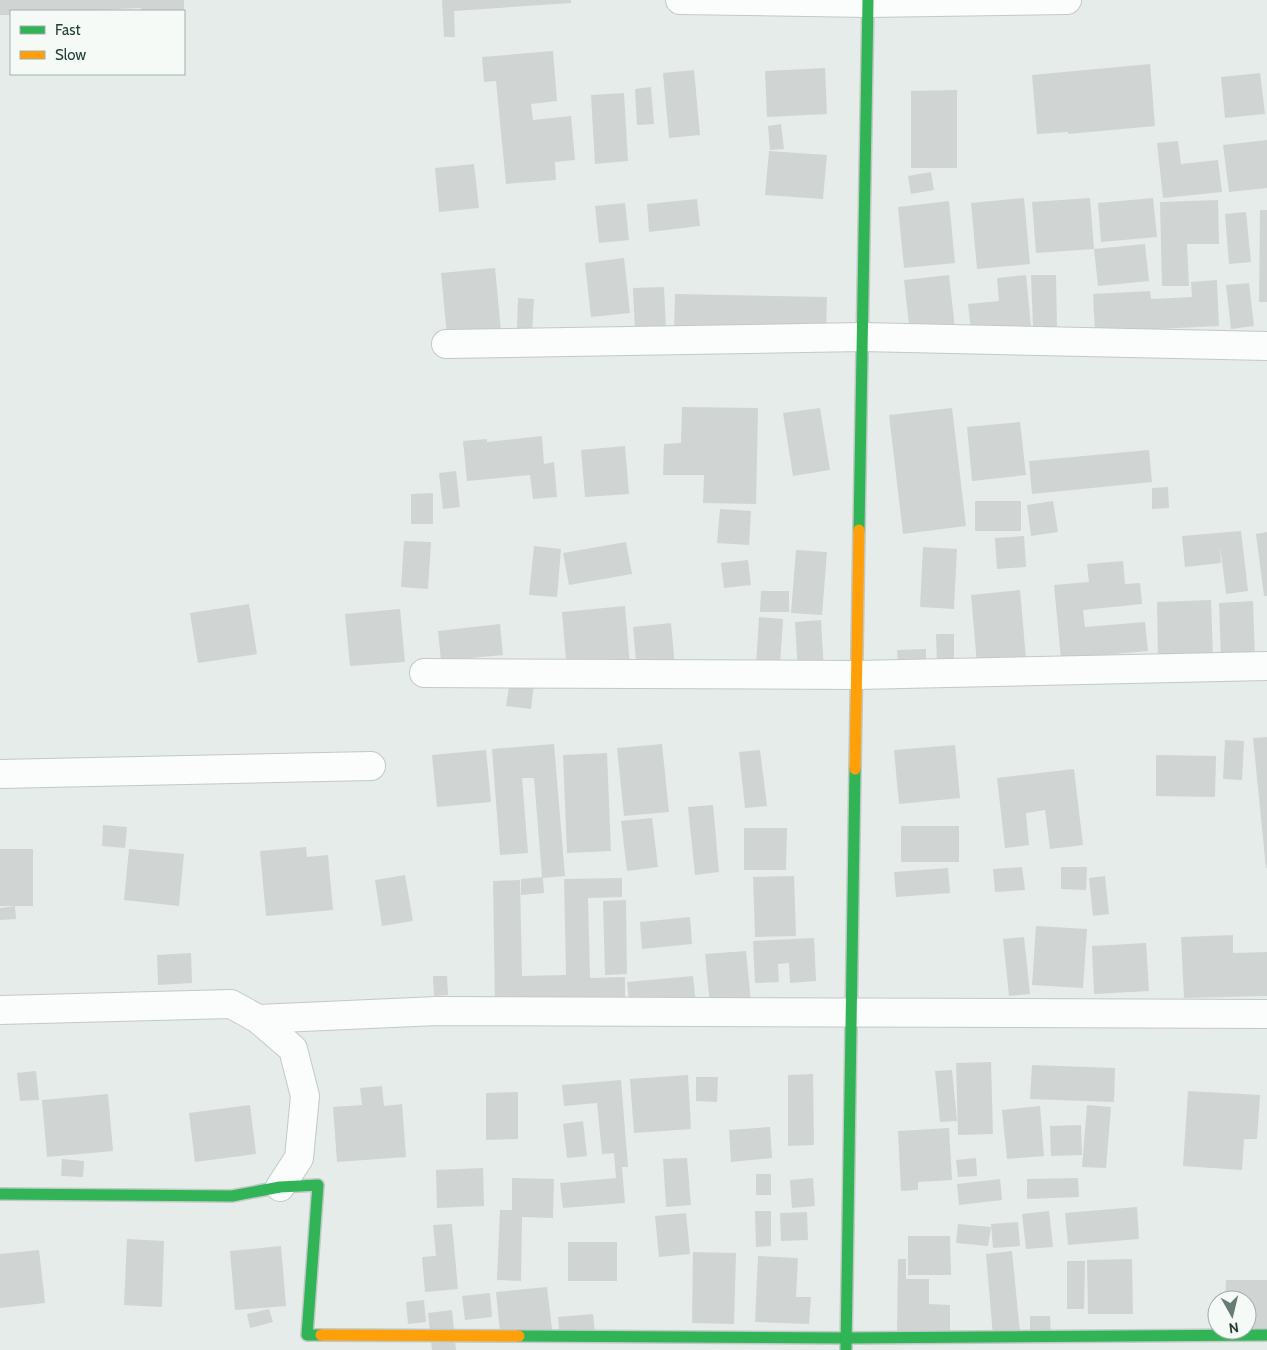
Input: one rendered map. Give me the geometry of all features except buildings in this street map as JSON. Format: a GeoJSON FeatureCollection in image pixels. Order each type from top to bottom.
{"type":"FeatureCollection","features":[{"type":"Feature","properties":{"kind":"street"},"geometry":{"type":"LineString","coordinates":[[680,0],[1067,0]]}},
{"type":"Feature","properties":{"kind":"street"},"geometry":{"type":"LineString","coordinates":[[846,1350],[868,1]]}},
{"type":"Feature","properties":{"kind":"street"},"geometry":{"type":"LineString","coordinates":[[446,344],[862,337],[1267,346]]}},
{"type":"Feature","properties":{"kind":"street"},"geometry":{"type":"LineString","coordinates":[[424,673],[857,676],[1267,666]]}},
{"type":"Feature","properties":{"kind":"street"},"geometry":{"type":"LineString","coordinates":[[0,774],[371,766]]}},
{"type":"Feature","properties":{"kind":"street"},"geometry":{"type":"LineString","coordinates":[[0,1010],[231,1004],[258,1019],[293,1049],[305,1096],[300,1158],[280,1187]]}},
{"type":"Feature","properties":{"kind":"street"},"geometry":{"type":"LineString","coordinates":[[258,1019],[437,1011],[1267,1014]]}},
{"type":"Feature","properties":{"kind":"street"},"geometry":{"type":"LineString","coordinates":[[0,1194],[232,1196],[280,1187],[318,1185],[307,1335],[846,1338],[1267,1334]]}},
{"type":"Feature","properties":{"kind":"traffic: fast"},"geometry":{"type":"LineString","coordinates":[[859,530],[868,0]]}},
{"type":"Feature","properties":{"kind":"traffic: fast"},"geometry":{"type":"LineString","coordinates":[[846,1350],[855,769]]}},
{"type":"Feature","properties":{"kind":"traffic: fast"},"geometry":{"type":"LineString","coordinates":[[0,1194],[232,1196],[280,1187],[318,1185],[307,1335],[321,1335]]}},
{"type":"Feature","properties":{"kind":"traffic: fast"},"geometry":{"type":"LineString","coordinates":[[519,1336],[846,1338],[1267,1335]]}},
{"type":"Feature","properties":{"kind":"traffic: slow"},"geometry":{"type":"LineString","coordinates":[[855,769],[859,530]]}},
{"type":"Feature","properties":{"kind":"traffic: slow"},"geometry":{"type":"LineString","coordinates":[[321,1335],[519,1336]]}}]}
